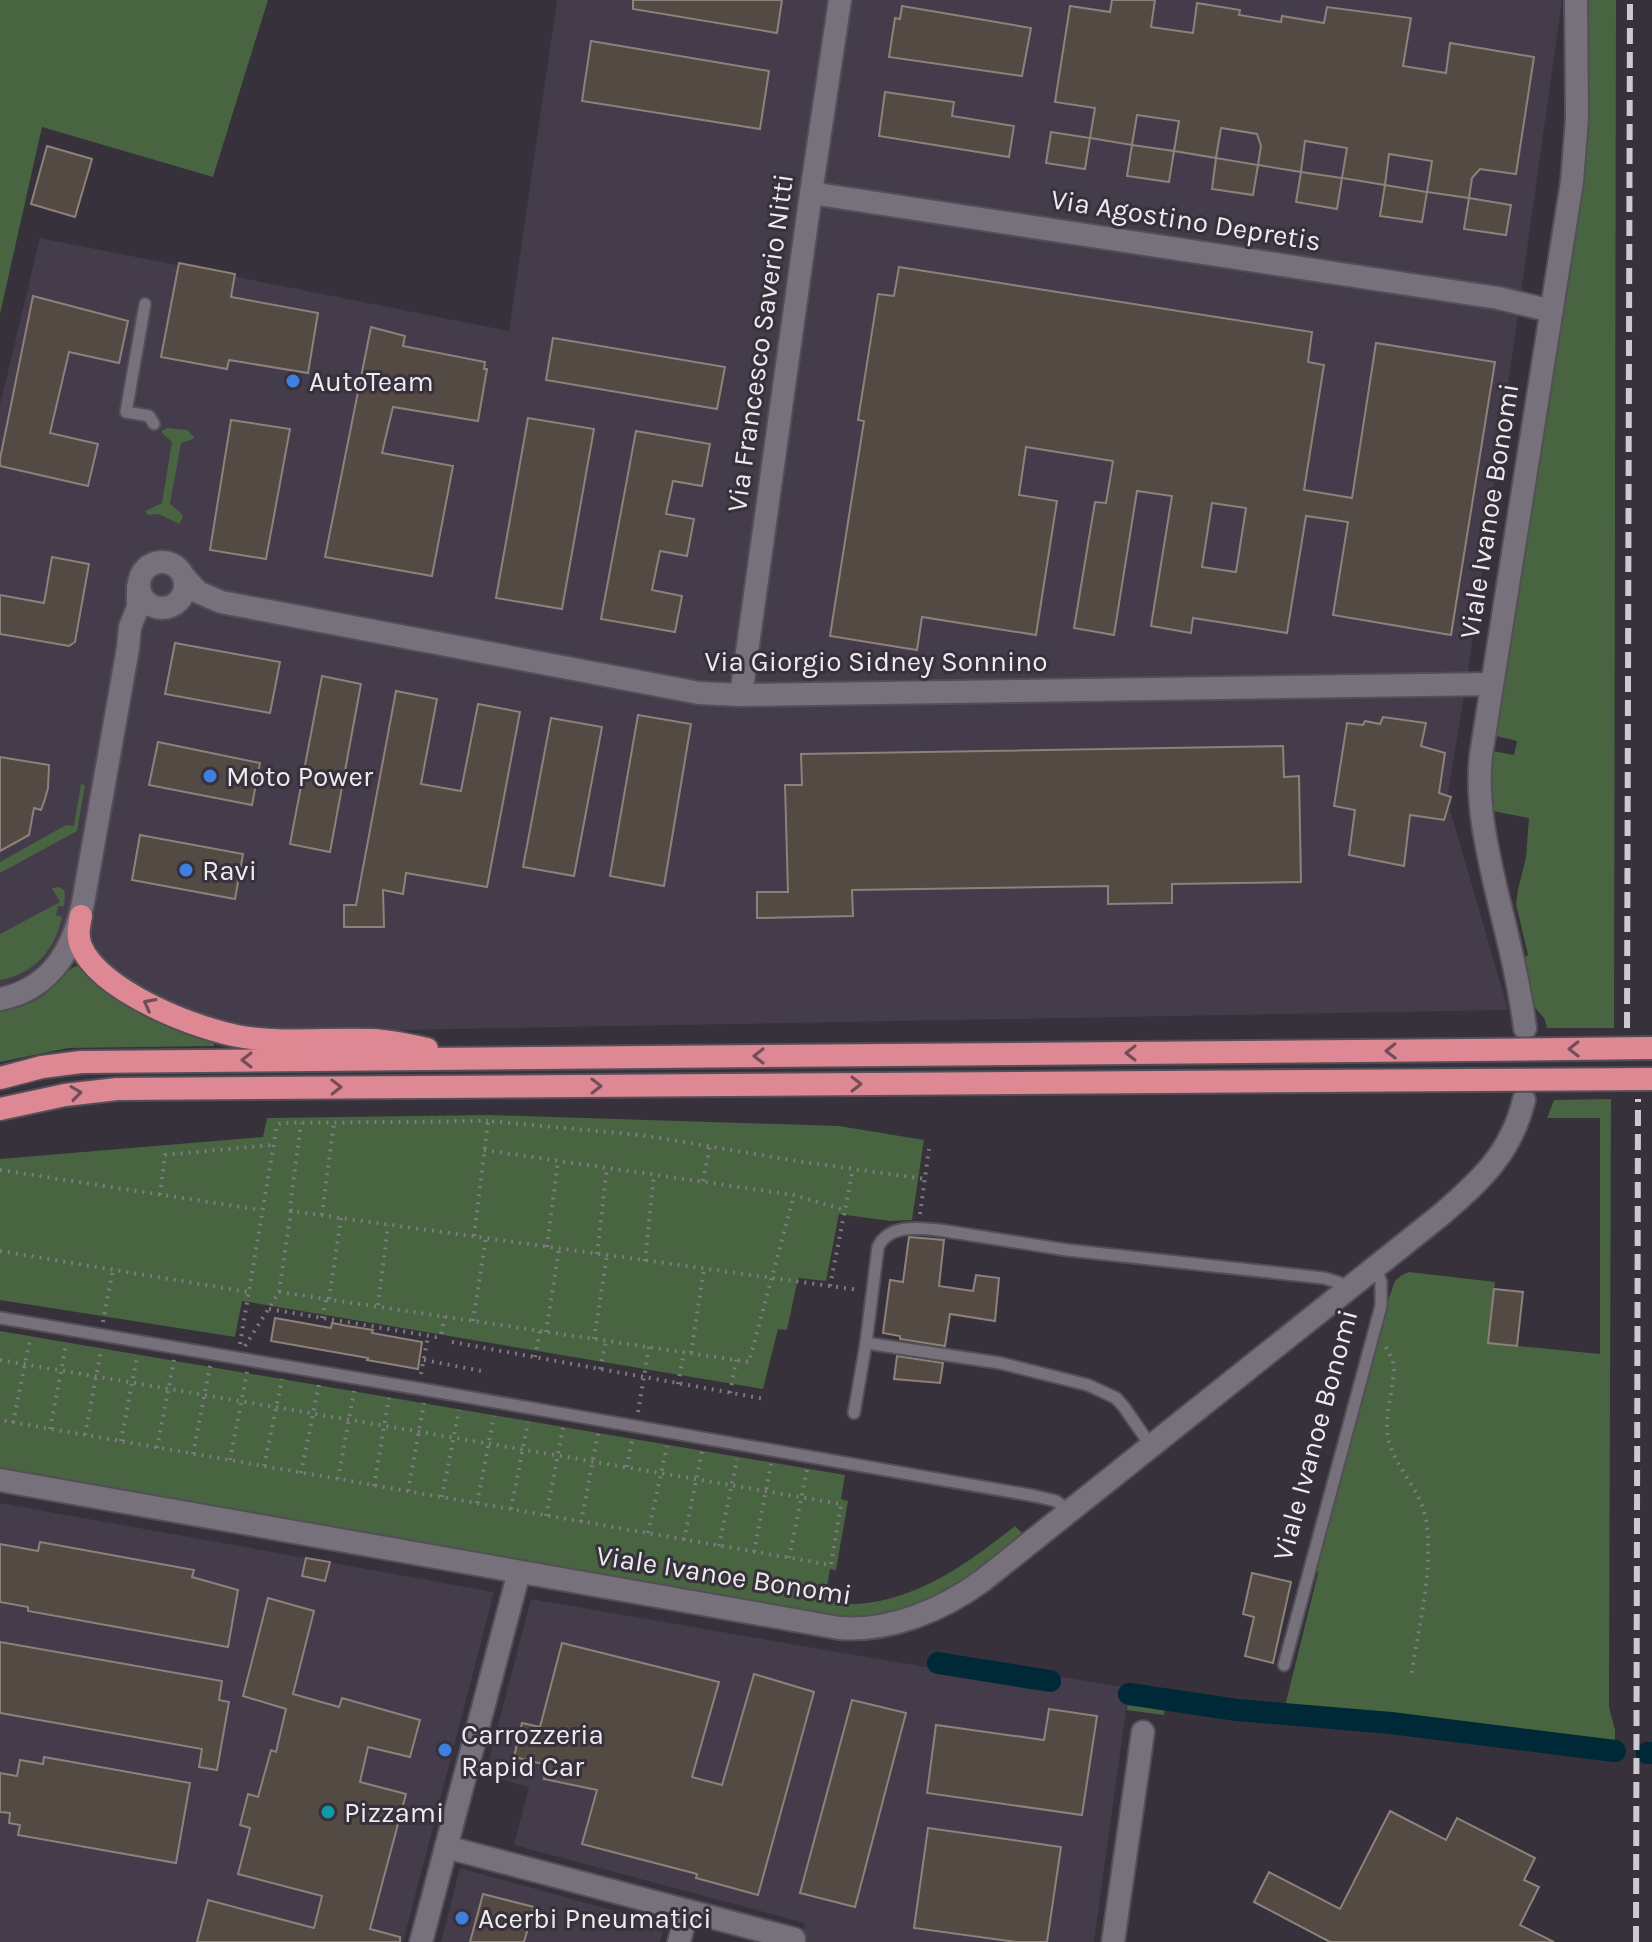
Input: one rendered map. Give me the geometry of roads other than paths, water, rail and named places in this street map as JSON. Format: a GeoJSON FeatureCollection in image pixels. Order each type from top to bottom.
{"type":"FeatureCollection","features":[{"type":"Feature","properties":{"kind":"highway"},"geometry":{"type":"LineString","coordinates":[[81,916],[79,934],[82,947],[107,977],[159,1009],[202,1027],[256,1039],[375,1040],[499,1058]]}},
{"type":"Feature","properties":{"kind":"highway"},"geometry":{"type":"LineString","coordinates":[[0,1078],[42,1067],[81,1062],[1652,1048]]}},
{"type":"Feature","properties":{"kind":"highway"},"geometry":{"type":"LineString","coordinates":[[0,1109],[65,1095],[117,1089],[1652,1079]]}},
{"type":"Feature","properties":{"kind":"street","name":"Via Francesco Saverio Nitti"},"geometry":{"type":"LineString","coordinates":[[741,695],[840,0]]}},
{"type":"Feature","properties":{"kind":"street","name":"Viale Ivanoe Bonomi"},"geometry":{"type":"LineString","coordinates":[[1525,1028],[1517,976],[1479,802],[1479,768],[1572,182],[1577,84],[1576,0]]}},
{"type":"Feature","properties":{"kind":"street","name":"Via Agostino Depretis"},"geometry":{"type":"LineString","coordinates":[[811,193],[1498,298],[1552,311]]}},
{"type":"Feature","properties":{"kind":"street"},"geometry":{"type":"LineString","coordinates":[[0,999],[27,990],[52,971],[72,940],[81,916],[130,627],[138,607],[139,580],[150,565],[171,563],[184,577],[182,596],[148,622],[128,648]]}},
{"type":"Feature","properties":{"kind":"street","name":"Via Giorgio Sidney Sonnino"},"geometry":{"type":"LineString","coordinates":[[184,577],[198,592],[221,602]]}},
{"type":"Feature","properties":{"kind":"street"},"geometry":{"type":"LineString","coordinates":[[138,587],[144,600],[157,607],[168,607]]}},
{"type":"Feature","properties":{"kind":"street","name":"Via Giorgio Sidney Sonnino"},"geometry":{"type":"LineString","coordinates":[[168,607],[182,603],[221,602],[679,690],[741,695],[1492,684]]}},
{"type":"Feature","properties":{"kind":"street","name":"Viale Ivanoe Bonomi"},"geometry":{"type":"LineString","coordinates":[[0,1480],[826,1626],[866,1628],[897,1622],[963,1594],[994,1572],[1451,1206],[1491,1168],[1502,1153],[1513,1135],[1524,1100]]}},
{"type":"Feature","properties":{"kind":"street"},"geometry":{"type":"LineString","coordinates":[[421,1942],[519,1572]]}},
{"type":"Feature","properties":{"kind":"street"},"geometry":{"type":"LineString","coordinates":[[1113,1942],[1143,1732]]}},
{"type":"Feature","properties":{"kind":"street"},"geometry":{"type":"LineString","coordinates":[[446,1847],[794,1939]]}},
{"type":"Feature","properties":{"kind":"street"},"geometry":{"type":"LineString","coordinates":[[679,1942],[687,1911]]}},
{"type":"Feature","properties":{"kind":"lane"},"geometry":{"type":"LineString","coordinates":[[145,304],[126,412],[149,416],[154,424]]}},
{"type":"Feature","properties":{"kind":"lane"},"geometry":{"type":"LineString","coordinates":[[854,1413],[876,1255],[881,1240],[893,1232],[918,1228],[1067,1250],[1324,1278],[1340,1283],[1347,1290]]}},
{"type":"Feature","properties":{"kind":"lane","name":"Viale Ivanoe Bonomi"},"geometry":{"type":"LineString","coordinates":[[1284,1665],[1379,1315],[1382,1290],[1375,1267]]}},
{"type":"Feature","properties":{"kind":"lane"},"geometry":{"type":"LineString","coordinates":[[0,1318],[1048,1498],[1061,1503],[1069,1511]]}},
{"type":"Feature","properties":{"kind":"lane"},"geometry":{"type":"LineString","coordinates":[[866,1343],[1000,1363],[1088,1385],[1116,1398],[1151,1446]]}},
{"type":"Feature","properties":{"kind":"waterway"},"geometry":{"type":"LineString","coordinates":[[938,1663],[1050,1681]]}},
{"type":"Feature","properties":{"kind":"waterway"},"geometry":{"type":"LineString","coordinates":[[1129,1694],[1237,1710],[1391,1723],[1615,1751]]}},
{"type":"Feature","properties":{"kind":"waterway"},"geometry":{"type":"LineString","coordinates":[[1647,1753],[1652,1753]]}},
{"type":"Feature","properties":{"kind":"railway"},"geometry":{"type":"LineString","coordinates":[[1627,1028],[1630,0]]}},
{"type":"Feature","properties":{"kind":"railway"},"geometry":{"type":"LineString","coordinates":[[1636,1942],[1638,1099]]}},
{"type":"Feature","properties":{"kind":"place","name":"AutoTeam"},"geometry":{"type":"Point","coordinates":[293,381]}},
{"type":"Feature","properties":{"kind":"place","name":"Moto Power"},"geometry":{"type":"Point","coordinates":[210,776]}},
{"type":"Feature","properties":{"kind":"place","name":"Ravi"},"geometry":{"type":"Point","coordinates":[186,870]}},
{"type":"Feature","properties":{"kind":"place","name":"Carrozzeria Rapid Car"},"geometry":{"type":"Point","coordinates":[445,1750]}},
{"type":"Feature","properties":{"kind":"place","name":"Pizzami"},"geometry":{"type":"Point","coordinates":[328,1812]}},
{"type":"Feature","properties":{"kind":"place","name":"Acerbi Pneumatici"},"geometry":{"type":"Point","coordinates":[462,1918]}}]}
